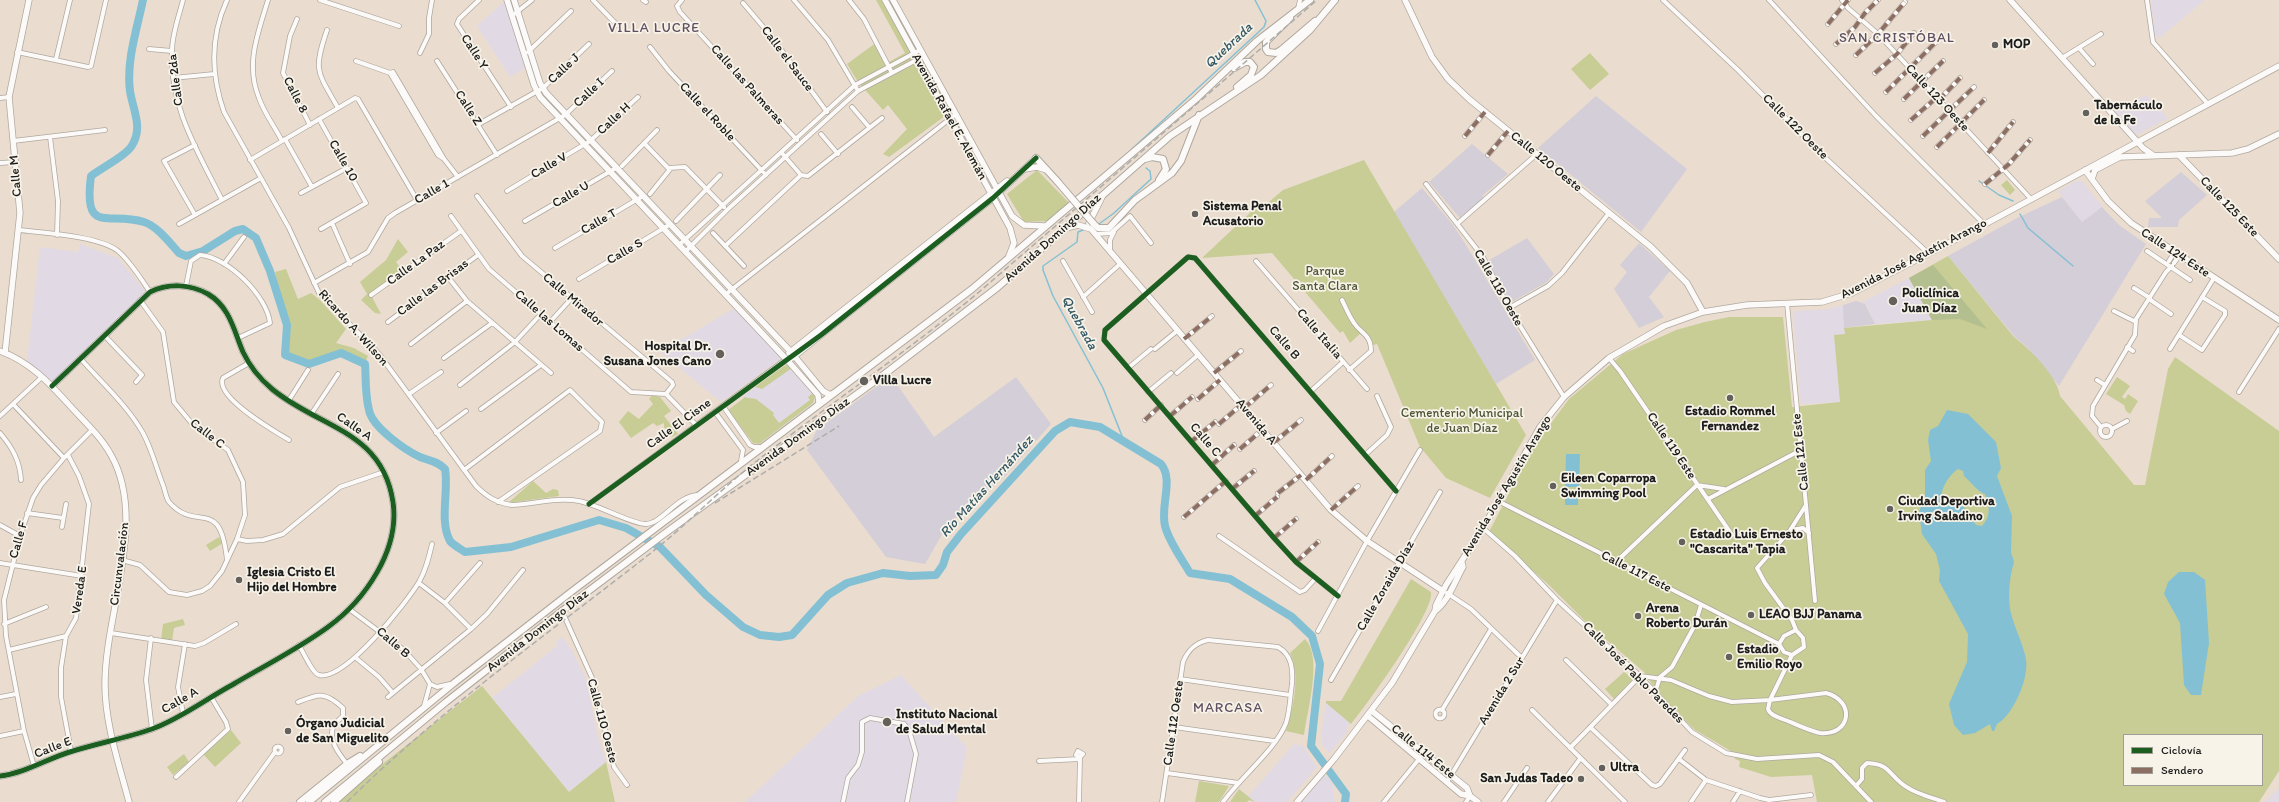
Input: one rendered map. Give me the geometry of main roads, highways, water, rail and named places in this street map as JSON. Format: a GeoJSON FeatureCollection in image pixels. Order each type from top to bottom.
{"type":"FeatureCollection","features":[{"type":"Feature","properties":{"kind":"main road","name":"Avenida Domingo Díaz"},"geometry":{"type":"LineString","coordinates":[[309,802],[454,683],[699,495],[972,289],[1044,226],[1092,189],[1196,99],[1257,41],[1310,0]]}},
{"type":"Feature","properties":{"kind":"main road","name":"Avenida Domingo Díaz"},"geometry":{"type":"LineString","coordinates":[[325,802],[398,741],[562,611],[664,534],[813,428],[998,287],[1142,160],[1206,110],[1261,75],[1290,49],[1335,0]]}},
{"type":"Feature","properties":{"kind":"main road"},"geometry":{"type":"LineString","coordinates":[[1298,9],[1285,25],[1266,42],[1266,49],[1268,52],[1276,53],[1281,50],[1308,25],[1320,18]]}},
{"type":"Feature","properties":{"kind":"main road"},"geometry":{"type":"LineString","coordinates":[[1196,99],[1239,64],[1245,62],[1253,64],[1254,71],[1251,75],[1206,110]]}},
{"type":"Feature","properties":{"kind":"main road"},"geometry":{"type":"LineString","coordinates":[[1036,158],[1057,181],[1093,229],[1109,228],[1135,200],[1172,173],[1181,161],[1199,115]]}},
{"type":"Feature","properties":{"kind":"main road"},"geometry":{"type":"LineString","coordinates":[[1142,160],[1158,157],[1163,159],[1166,164],[1164,174],[1152,187]]}},
{"type":"Feature","properties":{"kind":"main road"},"geometry":{"type":"LineString","coordinates":[[334,802],[380,761],[398,741]]}},
{"type":"Feature","properties":{"kind":"main road"},"geometry":{"type":"LineString","coordinates":[[300,802],[347,764],[374,749]]}},
{"type":"Feature","properties":{"kind":"water"},"geometry":{"type":"Polygon","coordinates":[[[1947,410],[1968,414],[1996,442],[2001,468],[1997,476],[2012,516],[2011,552],[2014,562],[2010,582],[2010,611],[2022,644],[2026,660],[2026,668],[2025,677],[2019,696],[2009,713],[1997,724],[1994,731],[1992,731],[1990,724],[1975,733],[1963,735],[1954,725],[1949,704],[1967,662],[1968,634],[1939,581],[1940,570],[1936,554],[1922,534],[1919,512],[1925,495],[1925,470],[1931,461],[1928,440],[1930,430],[1938,426],[1947,410]],[[1958,469],[1948,479],[1943,488],[1941,497],[1942,502],[1963,506],[1976,525],[1982,526],[1989,511],[1987,498],[1985,494],[1977,489],[1964,476],[1963,471],[1958,469]]]}},
{"type":"Feature","properties":{"kind":"water"},"geometry":{"type":"Polygon","coordinates":[[[1566,454],[1580,454],[1579,487],[1565,487],[1566,454]]]}},
{"type":"Feature","properties":{"kind":"water"},"geometry":{"type":"Polygon","coordinates":[[[1565,491],[1578,492],[1578,505],[1565,505],[1565,491]]]}},
{"type":"Feature","properties":{"kind":"water"},"geometry":{"type":"Polygon","coordinates":[[[2179,572],[2194,572],[2205,580],[2209,643],[2201,695],[2191,695],[2184,685],[2180,623],[2164,594],[2168,582],[2179,572]]]}},
{"type":"Feature","properties":{"kind":"waterway","name":"Río Matías Hernández"},"geometry":{"type":"LineString","coordinates":[[143,0],[133,45],[129,80],[137,133],[135,140],[128,151],[91,176],[91,207],[95,214],[101,217],[131,219],[149,224],[163,235],[179,253],[186,256],[203,251],[235,231],[243,229],[256,238],[270,271],[287,325],[285,355],[309,364],[341,353],[365,364],[366,393],[369,410],[371,417],[376,424],[406,449],[420,457],[442,466],[445,469],[445,524],[450,541],[457,547],[465,552],[511,547],[599,520],[626,528],[660,547],[706,595],[743,627],[760,635],[779,637],[792,635],[828,595],[847,583],[883,573],[910,576],[936,575],[943,565],[947,552],[961,534],[1055,431],[1070,422],[1100,427],[1161,464],[1165,470],[1167,485],[1164,510],[1165,526],[1173,544],[1190,573],[1230,579],[1292,617],[1312,636],[1320,664],[1311,746],[1346,794],[1345,802]]}},
{"type":"Feature","properties":{"kind":"waterway","name":"Quebrada"},"geometry":{"type":"LineString","coordinates":[[1132,149],[1264,27],[1266,21],[1255,0]]}},
{"type":"Feature","properties":{"kind":"waterway","name":"Quebrada"},"geometry":{"type":"LineString","coordinates":[[1099,224],[1114,213],[1151,179],[1150,171],[1146,168]]}},
{"type":"Feature","properties":{"kind":"waterway"},"geometry":{"type":"LineString","coordinates":[[1979,181],[1999,195],[2013,201]]}},
{"type":"Feature","properties":{"kind":"waterway"},"geometry":{"type":"LineString","coordinates":[[2020,214],[2028,228],[2073,266]]}},
{"type":"Feature","properties":{"kind":"waterway","name":"Quebrada"},"geometry":{"type":"LineString","coordinates":[[1083,230],[1078,232],[1077,242],[1043,266],[1043,270],[1053,296],[1103,388],[1124,441]]}},
{"type":"Feature","properties":{"kind":"railway"},"geometry":{"type":"LineString","coordinates":[[347,802],[418,736],[455,705],[675,533],[744,472],[925,335],[979,292],[1317,0]]}},
{"type":"Feature","properties":{"kind":"railway"},"geometry":{"type":"LineString","coordinates":[[715,503],[839,426]]}},
{"type":"Feature","properties":{"kind":"place","name":"MOP"},"geometry":{"type":"Point","coordinates":[1995,45]}},
{"type":"Feature","properties":{"kind":"place","name":"Tabernáculo de la Fe"},"geometry":{"type":"Point","coordinates":[2086,113]}},
{"type":"Feature","properties":{"kind":"place","name":"Sistema Penal Acusatorio"},"geometry":{"type":"Point","coordinates":[1195,214]}},
{"type":"Feature","properties":{"kind":"place","name":"Policlínica Juan Díaz"},"geometry":{"type":"Point","coordinates":[1893,301]}},
{"type":"Feature","properties":{"kind":"place","name":"Hospital Dr. Susana Jones Cano"},"geometry":{"type":"Point","coordinates":[720,354]}},
{"type":"Feature","properties":{"kind":"place","name":"Villa Lucre"},"geometry":{"type":"Point","coordinates":[864,381]}},
{"type":"Feature","properties":{"kind":"place","name":"Estadio Rommel Fernandez"},"geometry":{"type":"Point","coordinates":[1730,398]}},
{"type":"Feature","properties":{"kind":"place","name":"Eileen Coparropa Swimming Pool"},"geometry":{"type":"Point","coordinates":[1553,486]}},
{"type":"Feature","properties":{"kind":"place","name":"Ciudad Deportiva Irving Saladino"},"geometry":{"type":"Point","coordinates":[1890,509]}},
{"type":"Feature","properties":{"kind":"place","name":"Estadio Luis Ernesto \"Cascarita\" Tapia"},"geometry":{"type":"Point","coordinates":[1682,542]}},
{"type":"Feature","properties":{"kind":"place","name":"Iglesia Cristo El Hijo del Hombre"},"geometry":{"type":"Point","coordinates":[239,580]}},
{"type":"Feature","properties":{"kind":"place","name":"LEAO BJJ Panama"},"geometry":{"type":"Point","coordinates":[1751,615]}},
{"type":"Feature","properties":{"kind":"place","name":"Arena Roberto Durán"},"geometry":{"type":"Point","coordinates":[1638,616]}},
{"type":"Feature","properties":{"kind":"place","name":"Estadio Emilio Royo"},"geometry":{"type":"Point","coordinates":[1729,657]}},
{"type":"Feature","properties":{"kind":"place","name":"Instituto Nacional de Salud Mental"},"geometry":{"type":"Point","coordinates":[887,722]}},
{"type":"Feature","properties":{"kind":"place","name":"Órgano Judicial de San Miguelito"},"geometry":{"type":"Point","coordinates":[288,731]}},
{"type":"Feature","properties":{"kind":"place","name":"Ultra"},"geometry":{"type":"Point","coordinates":[1602,768]}},
{"type":"Feature","properties":{"kind":"place","name":"San Judas Tadeo"},"geometry":{"type":"Point","coordinates":[1581,779]}},
{"type":"Feature","properties":{"kind":"district","name":"VILLA LUCRE"},"geometry":{"type":"Point","coordinates":[654,28]}},
{"type":"Feature","properties":{"kind":"district","name":"SAN CRISTÓBAL"},"geometry":{"type":"Point","coordinates":[1897,38]}},
{"type":"Feature","properties":{"kind":"district","name":"MARCASA"},"geometry":{"type":"Point","coordinates":[1228,708]}},
{"type":"Feature","properties":{"kind":"park label","name":"Parque Santa Clara"},"geometry":{"type":"Point","coordinates":[1325,280]}},
{"type":"Feature","properties":{"kind":"park label","name":"Cementerio Municipal de Juan Díaz"},"geometry":{"type":"Point","coordinates":[1462,422]}}]}
